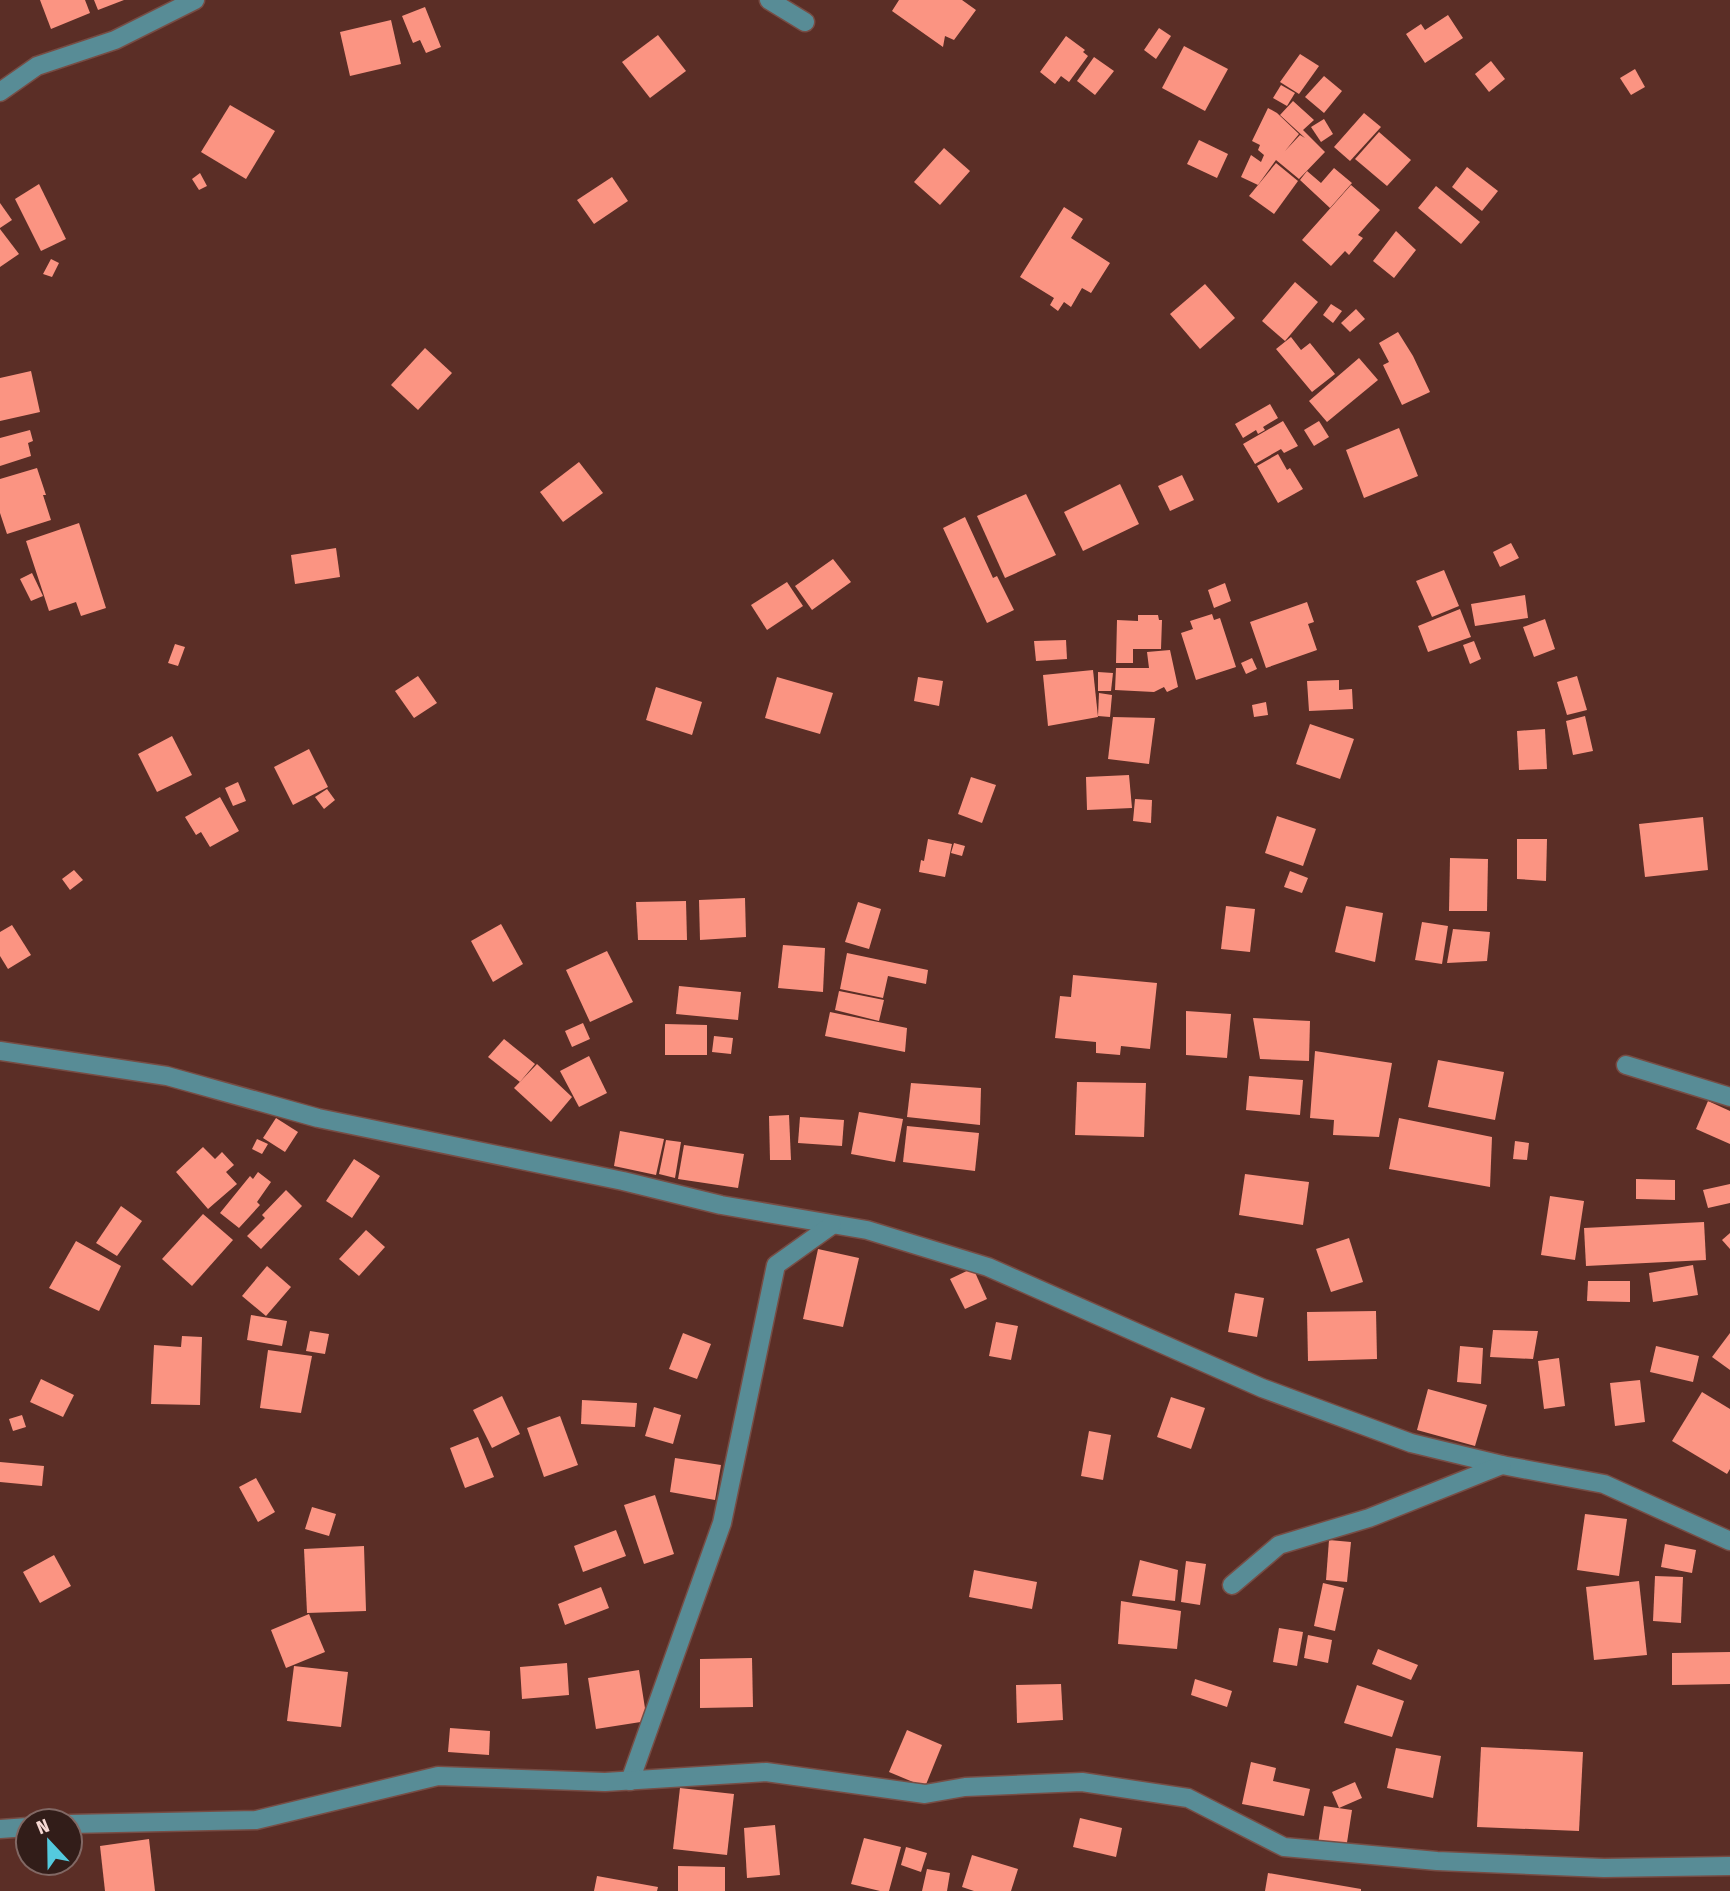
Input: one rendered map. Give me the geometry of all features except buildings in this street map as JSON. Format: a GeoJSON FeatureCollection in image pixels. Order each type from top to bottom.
{"type":"FeatureCollection","features":[{"type":"Feature","properties":{"kind":"street"},"geometry":{"type":"LineString","coordinates":[[0,92],[37,66],[115,40],[195,0]]}},
{"type":"Feature","properties":{"kind":"street"},"geometry":{"type":"LineString","coordinates":[[768,0],[805,22]]}},
{"type":"Feature","properties":{"kind":"street"},"geometry":{"type":"LineString","coordinates":[[0,1051],[167,1076],[318,1118],[623,1181],[720,1205],[867,1230],[988,1267],[1262,1388],[1411,1443],[1502,1465],[1604,1484],[1730,1541]]}},
{"type":"Feature","properties":{"kind":"street"},"geometry":{"type":"LineString","coordinates":[[1626,1065],[1730,1097]]}},
{"type":"Feature","properties":{"kind":"street"},"geometry":{"type":"LineString","coordinates":[[630,1781],[722,1522],[776,1265],[832,1224]]}},
{"type":"Feature","properties":{"kind":"street"},"geometry":{"type":"LineString","coordinates":[[1232,1585],[1279,1545],[1369,1518],[1502,1465]]}},
{"type":"Feature","properties":{"kind":"street"},"geometry":{"type":"LineString","coordinates":[[84,1824],[256,1820],[438,1776],[630,1781],[766,1772],[925,1794],[965,1787],[1082,1782],[1188,1798],[1284,1847],[1464,1863],[1604,1868],[1730,1866]]}}]}
